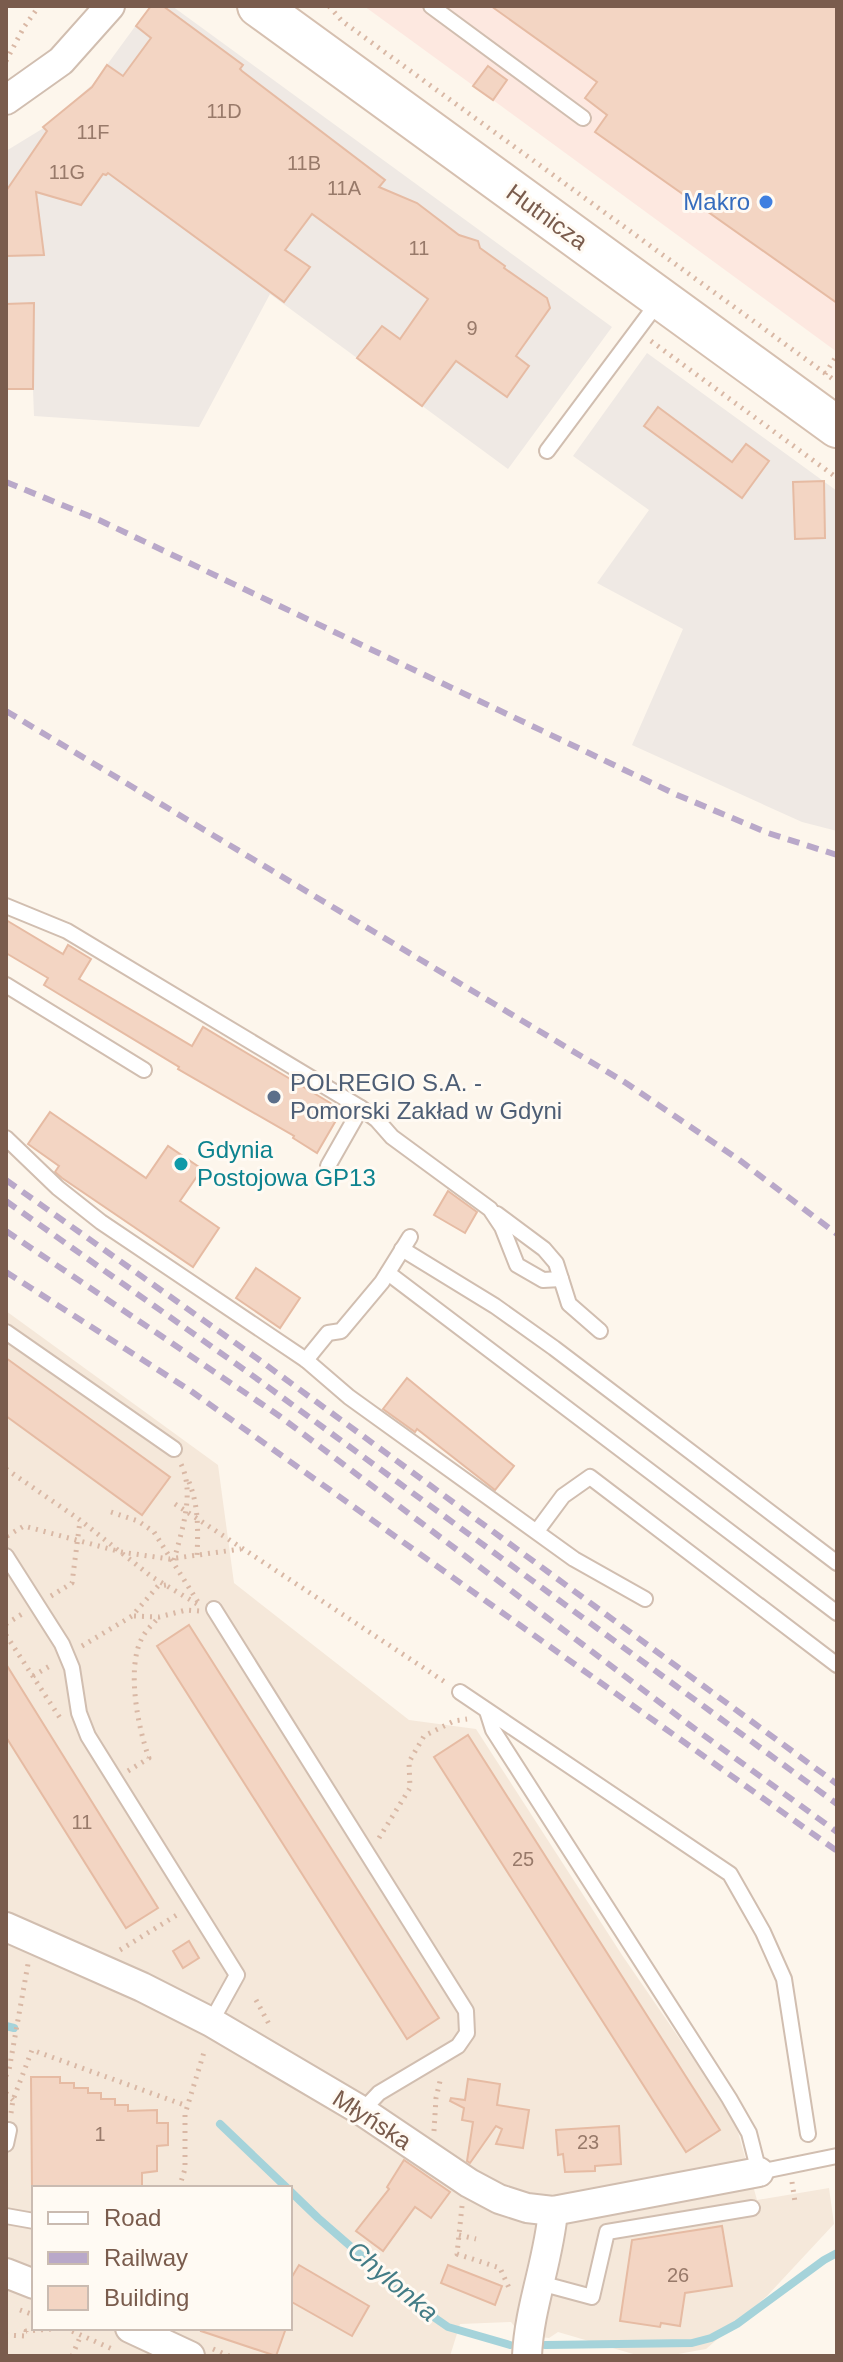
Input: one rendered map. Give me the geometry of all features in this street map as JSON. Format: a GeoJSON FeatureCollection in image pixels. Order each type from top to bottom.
{"type":"FeatureCollection","features":[{"type":"Feature","properties":{"kind":"main road","name":"Hutnicza"},"geometry":{"type":"LineString","coordinates":[[272,10],[648,315],[837,427]]}},
{"type":"Feature","properties":{"kind":"street"},"geometry":{"type":"LineString","coordinates":[[6,100],[61,61],[110,6]]}},
{"type":"Feature","properties":{"kind":"street","name":"Młyńska"},"geometry":{"type":"LineString","coordinates":[[6,1927],[142,1987],[209,2033],[362,2111],[499,2199],[527,2208],[553,2211],[759,2172]]}},
{"type":"Feature","properties":{"kind":"street"},"geometry":{"type":"LineString","coordinates":[[527,2356],[528,2336],[553,2211]]}},
{"type":"Feature","properties":{"kind":"street"},"geometry":{"type":"LineString","coordinates":[[6,2273],[32,2283]]}},
{"type":"Feature","properties":{"kind":"street"},"geometry":{"type":"LineString","coordinates":[[124,2340],[190,2356]]}},
{"type":"Feature","properties":{"kind":"lane"},"geometry":{"type":"LineString","coordinates":[[431,6],[583,118]]}},
{"type":"Feature","properties":{"kind":"lane"},"geometry":{"type":"LineString","coordinates":[[547,451],[648,315]]}},
{"type":"Feature","properties":{"kind":"lane"},"geometry":{"type":"LineString","coordinates":[[6,906],[67,931],[361,1108],[392,1137],[544,1249],[556,1263],[569,1304],[600,1331]]}},
{"type":"Feature","properties":{"kind":"lane"},"geometry":{"type":"LineString","coordinates":[[6,985],[144,1070]]}},
{"type":"Feature","properties":{"kind":"lane"},"geometry":{"type":"LineString","coordinates":[[328,1166],[361,1108]]}},
{"type":"Feature","properties":{"kind":"lane"},"geometry":{"type":"LineString","coordinates":[[6,1138],[80,1206],[306,1360],[349,1397],[574,1559],[645,1599]]}},
{"type":"Feature","properties":{"kind":"lane"},"geometry":{"type":"LineString","coordinates":[[490,1209],[498,1217],[517,1265],[543,1280],[561,1279]]}},
{"type":"Feature","properties":{"kind":"lane"},"geometry":{"type":"LineString","coordinates":[[306,1360],[328,1333],[341,1331],[388,1273],[406,1243],[554,1348],[837,1563]]}},
{"type":"Feature","properties":{"kind":"lane"},"geometry":{"type":"LineString","coordinates":[[388,1273],[837,1613]]}},
{"type":"Feature","properties":{"kind":"lane"},"geometry":{"type":"LineString","coordinates":[[6,1332],[174,1449]]}},
{"type":"Feature","properties":{"kind":"lane"},"geometry":{"type":"LineString","coordinates":[[537,1531],[563,1496],[590,1477],[837,1665]]}},
{"type":"Feature","properties":{"kind":"lane"},"geometry":{"type":"LineString","coordinates":[[6,1556],[62,1644],[72,1668],[79,1713],[88,1736],[237,1975],[209,2033]]}},
{"type":"Feature","properties":{"kind":"lane"},"geometry":{"type":"LineString","coordinates":[[206,1609],[371,1856],[466,2011],[467,2033],[458,2046],[379,2093],[362,2111]]}},
{"type":"Feature","properties":{"kind":"lane"},"geometry":{"type":"LineString","coordinates":[[460,1692],[487,1716],[730,1874],[763,1932],[784,1979],[808,2134]]}},
{"type":"Feature","properties":{"kind":"lane"},"geometry":{"type":"LineString","coordinates":[[487,1716],[729,2098],[749,2133],[759,2172],[837,2156]]}},
{"type":"Feature","properties":{"kind":"lane"},"geometry":{"type":"LineString","coordinates":[[540,2283],[592,2297],[607,2232],[752,2208]]}},
{"type":"Feature","properties":{"kind":"lane"},"geometry":{"type":"LineString","coordinates":[[6,2216],[32,2221]]}},
{"type":"Feature","properties":{"kind":"path"},"geometry":{"type":"LineString","coordinates":[[6,61],[39,6]]}},
{"type":"Feature","properties":{"kind":"path"},"geometry":{"type":"LineString","coordinates":[[329,6],[342,21],[837,382]]}},
{"type":"Feature","properties":{"kind":"path"},"geometry":{"type":"LineString","coordinates":[[648,315],[837,478]]}},
{"type":"Feature","properties":{"kind":"path"},"geometry":{"type":"LineString","coordinates":[[825,374],[837,355]]}},
{"type":"Feature","properties":{"kind":"path"},"geometry":{"type":"LineString","coordinates":[[174,1449],[196,1500],[199,1519],[197,1557]]}},
{"type":"Feature","properties":{"kind":"path"},"geometry":{"type":"LineString","coordinates":[[6,1469],[80,1520],[152,1577],[206,1609]]}},
{"type":"Feature","properties":{"kind":"path"},"geometry":{"type":"LineString","coordinates":[[171,1560],[185,1510],[187,1477]]}},
{"type":"Feature","properties":{"kind":"path"},"geometry":{"type":"LineString","coordinates":[[175,1504],[460,1692]]}},
{"type":"Feature","properties":{"kind":"path"},"geometry":{"type":"LineString","coordinates":[[111,1512],[138,1521],[154,1532],[206,1609]]}},
{"type":"Feature","properties":{"kind":"path"},"geometry":{"type":"LineString","coordinates":[[37,1605],[72,1583],[80,1520]]}},
{"type":"Feature","properties":{"kind":"path"},"geometry":{"type":"LineString","coordinates":[[6,1536],[24,1526],[121,1552],[171,1560],[241,1549]]}},
{"type":"Feature","properties":{"kind":"path"},"geometry":{"type":"LineString","coordinates":[[152,1577],[158,1586]]}},
{"type":"Feature","properties":{"kind":"path"},"geometry":{"type":"LineString","coordinates":[[166,1585],[158,1586],[132,1616],[159,1617],[206,1609]]}},
{"type":"Feature","properties":{"kind":"path"},"geometry":{"type":"LineString","coordinates":[[142,1738],[134,1677],[143,1636],[159,1617]]}},
{"type":"Feature","properties":{"kind":"path"},"geometry":{"type":"LineString","coordinates":[[371,1856],[410,1788],[409,1762],[424,1736],[454,1721],[487,1716]]}},
{"type":"Feature","properties":{"kind":"path"},"geometry":{"type":"LineString","coordinates":[[116,1952],[194,1905]]}},
{"type":"Feature","properties":{"kind":"path"},"geometry":{"type":"LineString","coordinates":[[6,2076],[29,1959]]}},
{"type":"Feature","properties":{"kind":"path"},"geometry":{"type":"LineString","coordinates":[[256,2000],[275,2032]]}},
{"type":"Feature","properties":{"kind":"path"},"geometry":{"type":"LineString","coordinates":[[180,2186],[185,2169],[185,2114],[209,2033]]}},
{"type":"Feature","properties":{"kind":"path"},"geometry":{"type":"LineString","coordinates":[[11,2114],[13,2100],[32,2050],[187,2106]]}},
{"type":"Feature","properties":{"kind":"path"},"geometry":{"type":"LineString","coordinates":[[434,2160],[436,2098],[444,2054]]}},
{"type":"Feature","properties":{"kind":"path"},"geometry":{"type":"LineString","coordinates":[[6,2093],[13,2100]]}},
{"type":"Feature","properties":{"kind":"path"},"geometry":{"type":"LineString","coordinates":[[459,2235],[476,2239]]}},
{"type":"Feature","properties":{"kind":"path"},"geometry":{"type":"LineString","coordinates":[[457,2254],[500,2268]]}},
{"type":"Feature","properties":{"kind":"path"},"geometry":{"type":"LineString","coordinates":[[6,2335],[26,2336],[26,2331],[39,2330]]}},
{"type":"Feature","properties":{"kind":"path"},"geometry":{"type":"LineString","coordinates":[[70,2330],[109,2347]]}},
{"type":"Feature","properties":{"kind":"path"},"geometry":{"type":"LineString","coordinates":[[72,2356],[81,2335]]}},
{"type":"Feature","properties":{"kind":"path"},"geometry":{"type":"LineString","coordinates":[[105,2356],[109,2347],[124,2340]]}},
{"type":"Feature","properties":{"kind":"shaded area"},"geometry":{"type":"Polygon","coordinates":[[[150,6],[172,6],[612,327],[508,469],[270,294],[199,427],[34,416],[33,390],[6,389],[6,151],[42,129],[93,84],[150,6]]]}},
{"type":"Feature","properties":{"kind":"shaded area","name":"Makro"},"geometry":{"type":"Polygon","coordinates":[[[364,6],[837,6],[837,352],[493,100],[364,6]]]}},
{"type":"Feature","properties":{"kind":"shaded area"},"geometry":{"type":"Polygon","coordinates":[[[647,353],[837,491],[837,831],[802,822],[632,745],[683,629],[597,583],[649,510],[573,456],[647,353]]]}},
{"type":"Feature","properties":{"kind":"shaded area"},"geometry":{"type":"Polygon","coordinates":[[[6,1311],[218,1465],[234,1583],[409,1720],[476,1729],[622,1955],[734,2118],[757,2200],[829,2188],[834,2224],[767,2296],[706,2349],[667,2356],[640,2356],[558,2332],[549,2338],[521,2335],[511,2322],[460,2324],[450,2356],[6,2356],[6,1311]]]}},
{"type":"Feature","properties":{"kind":"building"},"geometry":{"type":"Polygon","coordinates":[[[151,6],[163,6],[243,65],[242,71],[385,180],[379,187],[417,203],[459,235],[478,241],[480,248],[504,268],[547,298],[550,308],[516,356],[529,366],[507,397],[456,361],[422,406],[357,358],[382,326],[400,339],[428,299],[312,214],[285,250],[310,267],[284,302],[108,173],[103,174],[81,205],[36,192],[44,255],[6,256],[6,191],[47,131],[43,127],[92,87],[107,65],[123,76],[151,38],[136,26],[151,6]]]}},
{"type":"Feature","properties":{"kind":"building","name":"Makro"},"geometry":{"type":"Polygon","coordinates":[[[491,6],[837,6],[837,303],[595,132],[607,115],[585,98],[597,82],[491,6]]]}},
{"type":"Feature","properties":{"kind":"building"},"geometry":{"type":"Polygon","coordinates":[[[488,66],[507,80],[493,100],[473,86],[488,66]]]}},
{"type":"Feature","properties":{"kind":"building"},"geometry":{"type":"Polygon","coordinates":[[[34,303],[33,389],[6,389],[6,304],[34,303]]]}},
{"type":"Feature","properties":{"kind":"building"},"geometry":{"type":"Polygon","coordinates":[[[658,407],[732,462],[746,444],[769,461],[742,498],[644,426],[658,407]]]}},
{"type":"Feature","properties":{"kind":"building"},"geometry":{"type":"Polygon","coordinates":[[[824,481],[825,538],[795,539],[793,482],[824,481]]]}},
{"type":"Feature","properties":{"kind":"building"},"geometry":{"type":"Polygon","coordinates":[[[6,920],[63,954],[68,945],[91,959],[79,979],[192,1046],[203,1027],[342,1110],[317,1153],[294,1136],[178,1069],[44,985],[48,978],[6,953],[6,920]]]}},
{"type":"Feature","properties":{"kind":"building"},"geometry":{"type":"Polygon","coordinates":[[[50,1112],[146,1178],[168,1146],[202,1169],[180,1201],[219,1228],[193,1267],[62,1178],[55,1172],[59,1166],[28,1144],[50,1112]]]}},
{"type":"Feature","properties":{"kind":"building"},"geometry":{"type":"Polygon","coordinates":[[[448,1191],[477,1212],[465,1233],[434,1215],[448,1191]]]}},
{"type":"Feature","properties":{"kind":"building"},"geometry":{"type":"Polygon","coordinates":[[[256,1268],[300,1298],[280,1328],[236,1298],[256,1268]]]}},
{"type":"Feature","properties":{"kind":"building"},"geometry":{"type":"Polygon","coordinates":[[[6,1358],[170,1477],[142,1515],[6,1416],[6,1358]]]}},
{"type":"Feature","properties":{"kind":"building"},"geometry":{"type":"Polygon","coordinates":[[[407,1378],[514,1466],[495,1490],[417,1429],[415,1432],[383,1409],[407,1378]]]}},
{"type":"Feature","properties":{"kind":"building"},"geometry":{"type":"Polygon","coordinates":[[[189,1625],[439,2018],[407,2039],[157,1646],[189,1625]]]}},
{"type":"Feature","properties":{"kind":"building"},"geometry":{"type":"Polygon","coordinates":[[[6,1664],[158,1908],[126,1928],[6,1737],[6,1664]]]}},
{"type":"Feature","properties":{"kind":"building"},"geometry":{"type":"Polygon","coordinates":[[[468,1735],[720,2130],[686,2152],[434,1757],[468,1735]]]}},
{"type":"Feature","properties":{"kind":"building"},"geometry":{"type":"Polygon","coordinates":[[[189,1941],[199,1958],[183,1968],[173,1951],[189,1941]]]}},
{"type":"Feature","properties":{"kind":"building"},"geometry":{"type":"Polygon","coordinates":[[[31,2077],[60,2077],[60,2083],[74,2083],[74,2088],[88,2088],[88,2093],[101,2093],[101,2099],[115,2099],[115,2105],[128,2105],[128,2111],[157,2110],[157,2123],[168,2123],[168,2145],[157,2146],[157,2171],[142,2173],[142,2186],[32,2188],[31,2077]]]}},
{"type":"Feature","properties":{"kind":"building"},"geometry":{"type":"Polygon","coordinates":[[[468,2079],[500,2084],[497,2105],[529,2110],[523,2148],[496,2144],[502,2129],[496,2126],[470,2163],[467,2161],[473,2122],[462,2120],[464,2108],[450,2101],[451,2098],[465,2100],[468,2079]]]}},
{"type":"Feature","properties":{"kind":"building"},"geometry":{"type":"Polygon","coordinates":[[[619,2126],[621,2164],[595,2166],[595,2171],[565,2172],[563,2154],[558,2155],[556,2130],[619,2126]]]}},
{"type":"Feature","properties":{"kind":"building"},"geometry":{"type":"Polygon","coordinates":[[[404,2160],[450,2192],[431,2218],[415,2207],[383,2251],[356,2231],[389,2189],[387,2187],[404,2160]]]}},
{"type":"Feature","properties":{"kind":"building"},"geometry":{"type":"Polygon","coordinates":[[[722,2226],[732,2286],[685,2293],[680,2326],[661,2323],[660,2327],[620,2321],[632,2240],[722,2226]]]}},
{"type":"Feature","properties":{"kind":"building"},"geometry":{"type":"Polygon","coordinates":[[[299,2265],[369,2306],[352,2336],[292,2302],[292,2277],[299,2265]]]}},
{"type":"Feature","properties":{"kind":"building"},"geometry":{"type":"Polygon","coordinates":[[[448,2265],[502,2286],[495,2305],[441,2283],[448,2265]]]}},
{"type":"Feature","properties":{"kind":"building"},"geometry":{"type":"Polygon","coordinates":[[[201,2330],[285,2330],[276,2356],[201,2330]]]}},
{"type":"Feature","properties":{"kind":"waterway","name":"Chylonka"},"geometry":{"type":"LineString","coordinates":[[6,2026],[14,2028]]}},
{"type":"Feature","properties":{"kind":"waterway","name":"Chylonka"},"geometry":{"type":"LineString","coordinates":[[220,2124],[285,2186]]}},
{"type":"Feature","properties":{"kind":"waterway","name":"Chylonka"},"geometry":{"type":"LineString","coordinates":[[292,2193],[425,2311],[448,2327],[510,2345]]}},
{"type":"Feature","properties":{"kind":"waterway","name":"Chylonka"},"geometry":{"type":"LineString","coordinates":[[545,2345],[692,2343],[711,2338],[737,2324],[837,2253]]}},
{"type":"Feature","properties":{"kind":"railway"},"geometry":{"type":"LineString","coordinates":[[6,482],[99,520],[675,794],[768,833],[837,855]]}},
{"type":"Feature","properties":{"kind":"railway"},"geometry":{"type":"LineString","coordinates":[[6,711],[626,1083],[738,1159],[837,1234]]}},
{"type":"Feature","properties":{"kind":"railway"},"geometry":{"type":"LineString","coordinates":[[6,1180],[258,1359],[837,1784]]}},
{"type":"Feature","properties":{"kind":"railway"},"geometry":{"type":"LineString","coordinates":[[6,1201],[249,1373],[837,1804]]}},
{"type":"Feature","properties":{"kind":"railway"},"geometry":{"type":"LineString","coordinates":[[6,1231],[278,1415],[837,1832]]}},
{"type":"Feature","properties":{"kind":"railway"},"geometry":{"type":"LineString","coordinates":[[6,1272],[191,1391],[837,1851]]}},
{"type":"Feature","properties":{"kind":"place","name":"Makro"},"geometry":{"type":"Point","coordinates":[766,202]}},
{"type":"Feature","properties":{"kind":"place","name":"POLREGIO S.A. - Pomorski Zakład w Gdyni"},"geometry":{"type":"Point","coordinates":[274,1097]}},
{"type":"Feature","properties":{"kind":"place","name":"Gdynia Postojowa GP13"},"geometry":{"type":"Point","coordinates":[181,1164]}}]}
